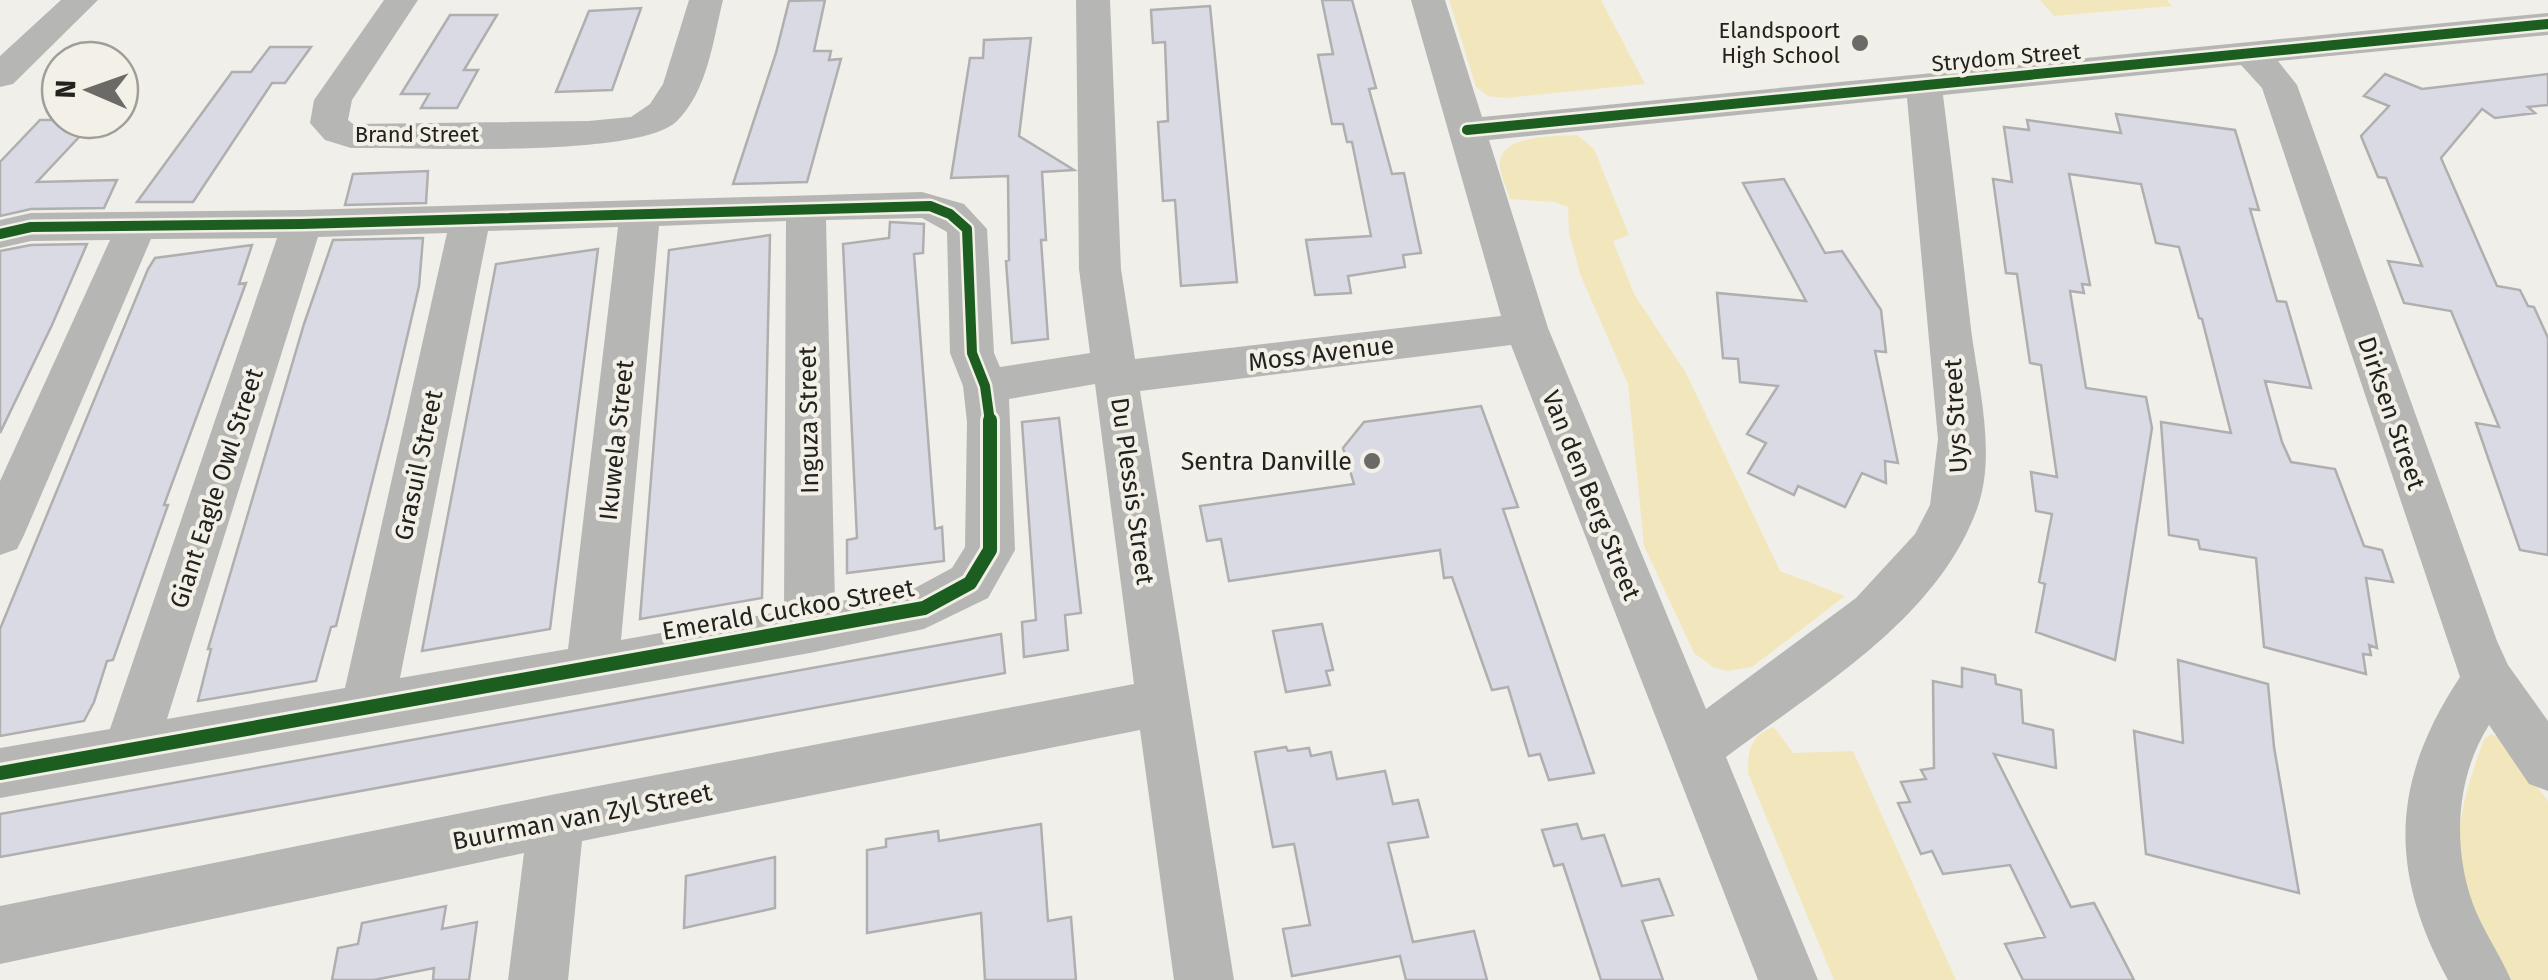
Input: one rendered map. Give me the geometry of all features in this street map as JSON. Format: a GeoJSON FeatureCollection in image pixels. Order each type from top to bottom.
{"type":"FeatureCollection","features":[{"type":"Feature","properties":{"kind":"street"},"geometry":{"type":"LineString","coordinates":[[0,76],[81,0]]}},
{"type":"Feature","properties":{"kind":"street","name":"Brand Street"},"geometry":{"type":"LineString","coordinates":[[401,0],[333,100],[329,123],[338,132],[351,136],[588,134],[623,130],[652,121],[679,91],[706,0]]}},
{"type":"Feature","properties":{"kind":"street","name":"Du Plessis Street"},"geometry":{"type":"LineString","coordinates":[[1093,0],[1100,269],[1204,980]]}},
{"type":"Feature","properties":{"kind":"street","name":"Van den Berg Street"},"geometry":{"type":"LineString","coordinates":[[1428,0],[1526,328],[1788,980]]}},
{"type":"Feature","properties":{"kind":"street","name":"Strydom Street"},"geometry":{"type":"LineString","coordinates":[[1468,130],[2548,24]]}},
{"type":"Feature","properties":{"kind":"street","name":"Dirksen Street"},"geometry":{"type":"LineString","coordinates":[[2252,55],[2279,84],[2471,640],[2488,680],[2548,766]]}},
{"type":"Feature","properties":{"kind":"street","name":"Uys Street"},"geometry":{"type":"LineString","coordinates":[[1692,748],[1896,594],[1924,561],[1952,514],[1962,476],[1961,439],[1924,84]]}},
{"type":"Feature","properties":{"kind":"street","name":"Emerald Cuckoo Street"},"geometry":{"type":"LineString","coordinates":[[0,234],[30,228],[302,224],[914,204],[956,216],[967,229],[972,353],[985,386],[990,422],[991,537],[983,566],[970,583],[924,608],[0,774]]}},
{"type":"Feature","properties":{"kind":"street","name":"Inguza Street"},"geometry":{"type":"LineString","coordinates":[[806,209],[810,631]]}},
{"type":"Feature","properties":{"kind":"street","name":"Ikuwela Street"},"geometry":{"type":"LineString","coordinates":[[592,667],[640,214]]}},
{"type":"Feature","properties":{"kind":"street","name":"Grasuil Street"},"geometry":{"type":"LineString","coordinates":[[366,710],[470,219]]}},
{"type":"Feature","properties":{"kind":"street","name":"Giant Eagle Owl Street"},"geometry":{"type":"LineString","coordinates":[[130,751],[302,224]]}},
{"type":"Feature","properties":{"kind":"street"},"geometry":{"type":"LineString","coordinates":[[0,534],[136,226]]}},
{"type":"Feature","properties":{"kind":"street","name":"Moss Avenue"},"geometry":{"type":"LineString","coordinates":[[985,386],[1526,328]]}},
{"type":"Feature","properties":{"kind":"street"},"geometry":{"type":"LineString","coordinates":[[2481,980],[2444,910],[2429,837],[2432,804],[2462,716],[2488,680]]}},
{"type":"Feature","properties":{"kind":"street","name":"Buurman van Zyl Street"},"geometry":{"type":"LineString","coordinates":[[0,934],[556,820],[1164,702]]}},
{"type":"Feature","properties":{"kind":"street"},"geometry":{"type":"LineString","coordinates":[[538,980],[556,820]]}},
{"type":"Feature","properties":{"kind":"shaded area"},"geometry":{"type":"Polygon","coordinates":[[[1449,0],[1601,0],[1645,84],[1505,98],[1488,96],[1476,87],[1449,0]]]}},
{"type":"Feature","properties":{"kind":"shaded area"},"geometry":{"type":"Polygon","coordinates":[[[2040,0],[2167,0],[2172,6],[2054,16],[2040,0]]]}},
{"type":"Feature","properties":{"kind":"shaded area"},"geometry":{"type":"Polygon","coordinates":[[[1577,135],[1594,149],[1629,235],[1613,241],[1634,294],[1686,373],[1780,571],[1845,596],[1752,667],[1728,671],[1715,668],[1694,653],[1644,546],[1628,384],[1580,274],[1569,233],[1568,207],[1554,202],[1510,199],[1503,179],[1502,156],[1517,142],[1577,135]]]}},
{"type":"Feature","properties":{"kind":"shaded area"},"geometry":{"type":"Polygon","coordinates":[[[1774,727],[1793,753],[1853,751],[1956,980],[1834,980],[1748,773],[1752,744],[1760,734],[1774,727]]]}},
{"type":"Feature","properties":{"kind":"shaded area"},"geometry":{"type":"Polygon","coordinates":[[[2491,734],[2501,739],[2548,801],[2548,980],[2508,980],[2464,886],[2459,848],[2462,811],[2484,739],[2491,734]]]}},
{"type":"Feature","properties":{"kind":"building"},"geometry":{"type":"Polygon","coordinates":[[[825,0],[814,51],[831,51],[829,60],[841,59],[807,182],[733,184],[789,1],[825,0]]]}},
{"type":"Feature","properties":{"kind":"building"},"geometry":{"type":"Polygon","coordinates":[[[1322,0],[1352,0],[1376,88],[1369,89],[1392,174],[1404,173],[1421,253],[1403,255],[1405,267],[1348,276],[1351,293],[1315,295],[1306,240],[1371,236],[1352,142],[1347,142],[1343,124],[1332,124],[1318,55],[1333,54],[1322,0]]]}},
{"type":"Feature","properties":{"kind":"building"},"geometry":{"type":"Polygon","coordinates":[[[1210,6],[1237,282],[1181,286],[1175,200],[1163,201],[1158,122],[1168,121],[1165,42],[1153,43],[1151,10],[1210,6]]]}},
{"type":"Feature","properties":{"kind":"building"},"geometry":{"type":"Polygon","coordinates":[[[641,8],[612,90],[556,92],[589,11],[641,8]]]}},
{"type":"Feature","properties":{"kind":"building"},"geometry":{"type":"Polygon","coordinates":[[[450,15],[497,15],[464,70],[478,70],[457,108],[421,108],[429,94],[401,94],[450,15]]]}},
{"type":"Feature","properties":{"kind":"building"},"geometry":{"type":"Polygon","coordinates":[[[1031,38],[1019,136],[1074,170],[1042,172],[1046,240],[1041,240],[1048,339],[1012,343],[1006,261],[1008,176],[951,178],[970,58],[983,58],[984,40],[1031,38]]]}},
{"type":"Feature","properties":{"kind":"building"},"geometry":{"type":"Polygon","coordinates":[[[270,47],[311,47],[285,83],[272,83],[193,202],[137,202],[232,72],[251,72],[270,47]]]}},
{"type":"Feature","properties":{"kind":"building"},"geometry":{"type":"Polygon","coordinates":[[[2385,74],[2422,89],[2548,74],[2548,105],[2528,107],[2535,113],[2495,118],[2482,109],[2441,158],[2497,286],[2520,290],[2528,306],[2534,307],[2548,338],[2548,555],[2520,550],[2476,423],[2499,427],[2451,311],[2404,303],[2388,261],[2422,266],[2386,178],[2378,177],[2361,136],[2389,106],[2364,96],[2385,74]]]}},
{"type":"Feature","properties":{"kind":"building"},"geometry":{"type":"Polygon","coordinates":[[[2116,114],[2235,130],[2259,210],[2250,209],[2277,301],[2286,302],[2311,388],[2265,381],[2282,442],[2291,462],[2335,469],[2364,546],[2382,550],[2393,582],[2366,578],[2377,648],[2369,645],[2371,655],[2363,654],[2366,674],[2264,647],[2256,558],[2200,549],[2198,540],[2169,535],[2161,422],[2231,433],[2202,319],[2179,247],[2156,243],[2141,184],[2069,174],[2090,285],[2082,284],[2084,293],[2070,291],[2086,388],[2146,397],[2152,428],[2115,660],[2036,632],[2045,584],[2039,582],[2052,514],[2036,511],[2031,472],[2057,477],[2041,365],[2030,363],[2017,274],[2006,273],[1993,179],[2012,182],[2004,127],[2029,130],[2027,120],[2121,133],[2116,114]]]}},
{"type":"Feature","properties":{"kind":"building"},"geometry":{"type":"Polygon","coordinates":[[[40,120],[40,140],[76,140],[37,182],[117,180],[104,208],[31,209],[0,216],[0,162],[40,120]]]}},
{"type":"Feature","properties":{"kind":"building"},"geometry":{"type":"Polygon","coordinates":[[[428,171],[426,203],[345,205],[353,174],[428,171]]]}},
{"type":"Feature","properties":{"kind":"building"},"geometry":{"type":"Polygon","coordinates":[[[1784,179],[1825,253],[1842,251],[1881,310],[1886,352],[1875,351],[1898,463],[1885,461],[1886,483],[1862,473],[1845,507],[1798,486],[1794,495],[1748,473],[1766,443],[1747,434],[1778,386],[1740,382],[1738,359],[1723,358],[1717,293],[1806,301],[1743,183],[1784,179]]]}},
{"type":"Feature","properties":{"kind":"building"},"geometry":{"type":"Polygon","coordinates":[[[890,222],[924,224],[923,253],[914,254],[935,529],[942,527],[944,561],[847,573],[847,540],[857,538],[843,244],[889,238],[890,222]]]}},
{"type":"Feature","properties":{"kind":"building"},"geometry":{"type":"Polygon","coordinates":[[[770,235],[762,598],[640,619],[669,250],[770,235]]]}},
{"type":"Feature","properties":{"kind":"building"},"geometry":{"type":"Polygon","coordinates":[[[423,238],[419,286],[388,419],[336,626],[331,627],[316,681],[198,701],[208,649],[304,324],[333,240],[423,238]]]}},
{"type":"Feature","properties":{"kind":"building"},"geometry":{"type":"Polygon","coordinates":[[[87,244],[0,433],[0,251],[31,245],[87,244]]]}},
{"type":"Feature","properties":{"kind":"building"},"geometry":{"type":"Polygon","coordinates":[[[252,245],[239,284],[246,283],[164,505],[168,505],[113,660],[107,661],[94,702],[84,721],[0,736],[0,629],[148,269],[155,258],[252,245]]]}},
{"type":"Feature","properties":{"kind":"building"},"geometry":{"type":"Polygon","coordinates":[[[598,249],[550,629],[422,651],[496,264],[598,249]]]}},
{"type":"Feature","properties":{"kind":"building"},"geometry":{"type":"Polygon","coordinates":[[[1481,406],[1518,507],[1503,509],[1594,773],[1549,780],[1540,754],[1529,756],[1508,687],[1492,690],[1452,577],[1444,578],[1440,550],[1229,581],[1221,539],[1207,541],[1200,506],[1354,484],[1343,448],[1364,422],[1481,406]]]}},
{"type":"Feature","properties":{"kind":"building"},"geometry":{"type":"Polygon","coordinates":[[[1059,418],[1081,613],[1065,615],[1068,650],[1024,657],[1022,622],[1036,620],[1022,422],[1059,418]]]}},
{"type":"Feature","properties":{"kind":"building"},"geometry":{"type":"Polygon","coordinates":[[[1322,624],[1333,670],[1326,671],[1330,685],[1286,692],[1273,631],[1322,624]]]}},
{"type":"Feature","properties":{"kind":"building"},"geometry":{"type":"Polygon","coordinates":[[[1001,634],[1005,673],[0,857],[0,814],[1001,634]]]}},
{"type":"Feature","properties":{"kind":"building"},"geometry":{"type":"Polygon","coordinates":[[[2178,660],[2268,684],[2274,747],[2299,893],[2146,854],[2134,731],[2183,743],[2178,660]]]}},
{"type":"Feature","properties":{"kind":"building"},"geometry":{"type":"Polygon","coordinates":[[[1962,668],[1995,675],[1996,684],[2021,690],[2023,723],[2053,730],[2056,768],[1994,754],[2071,907],[2094,903],[2134,980],[2023,980],[2005,944],[2045,937],[2010,865],[1943,874],[1932,851],[1921,854],[1898,803],[1910,802],[1901,782],[1926,779],[1921,770],[1934,768],[1933,681],[1962,687],[1962,668]]]}},
{"type":"Feature","properties":{"kind":"building"},"geometry":{"type":"Polygon","coordinates":[[[1286,747],[1288,751],[1309,748],[1311,756],[1331,752],[1337,779],[1385,771],[1393,804],[1418,800],[1428,837],[1388,843],[1413,942],[1474,931],[1487,980],[1406,980],[1400,956],[1292,976],[1283,929],[1310,925],[1294,844],[1273,847],[1255,752],[1286,747]]]}},
{"type":"Feature","properties":{"kind":"building"},"geometry":{"type":"Polygon","coordinates":[[[1041,824],[1048,921],[1071,917],[1076,980],[985,980],[981,913],[867,933],[867,850],[886,847],[886,839],[938,831],[939,841],[1041,824]]]}},
{"type":"Feature","properties":{"kind":"building"},"geometry":{"type":"Polygon","coordinates":[[[1577,824],[1582,839],[1604,835],[1622,886],[1659,879],[1673,915],[1642,921],[1663,980],[1601,980],[1563,864],[1554,866],[1542,830],[1577,824]]]}},
{"type":"Feature","properties":{"kind":"building"},"geometry":{"type":"Polygon","coordinates":[[[775,857],[775,908],[684,928],[686,876],[775,857]]]}},
{"type":"Feature","properties":{"kind":"building"},"geometry":{"type":"Polygon","coordinates":[[[446,906],[442,929],[477,922],[469,980],[433,980],[434,968],[374,980],[332,980],[338,948],[358,944],[362,923],[446,906]]]}},
{"type":"Feature","properties":{"kind":"cycle path"},"geometry":{"type":"LineString","coordinates":[[1467,130],[2548,24]]}},
{"type":"Feature","properties":{"kind":"cycle path"},"geometry":{"type":"LineString","coordinates":[[0,234],[31,227],[302,224],[930,206],[944,210],[967,229],[972,353],[985,386],[990,422],[990,550],[970,583],[924,608],[0,773]]}},
{"type":"Feature","properties":{"kind":"place","name":"Elandspoort High School"},"geometry":{"type":"Point","coordinates":[1860,43]}},
{"type":"Feature","properties":{"kind":"place","name":"Sentra Danville"},"geometry":{"type":"Point","coordinates":[1372,461]}}]}
